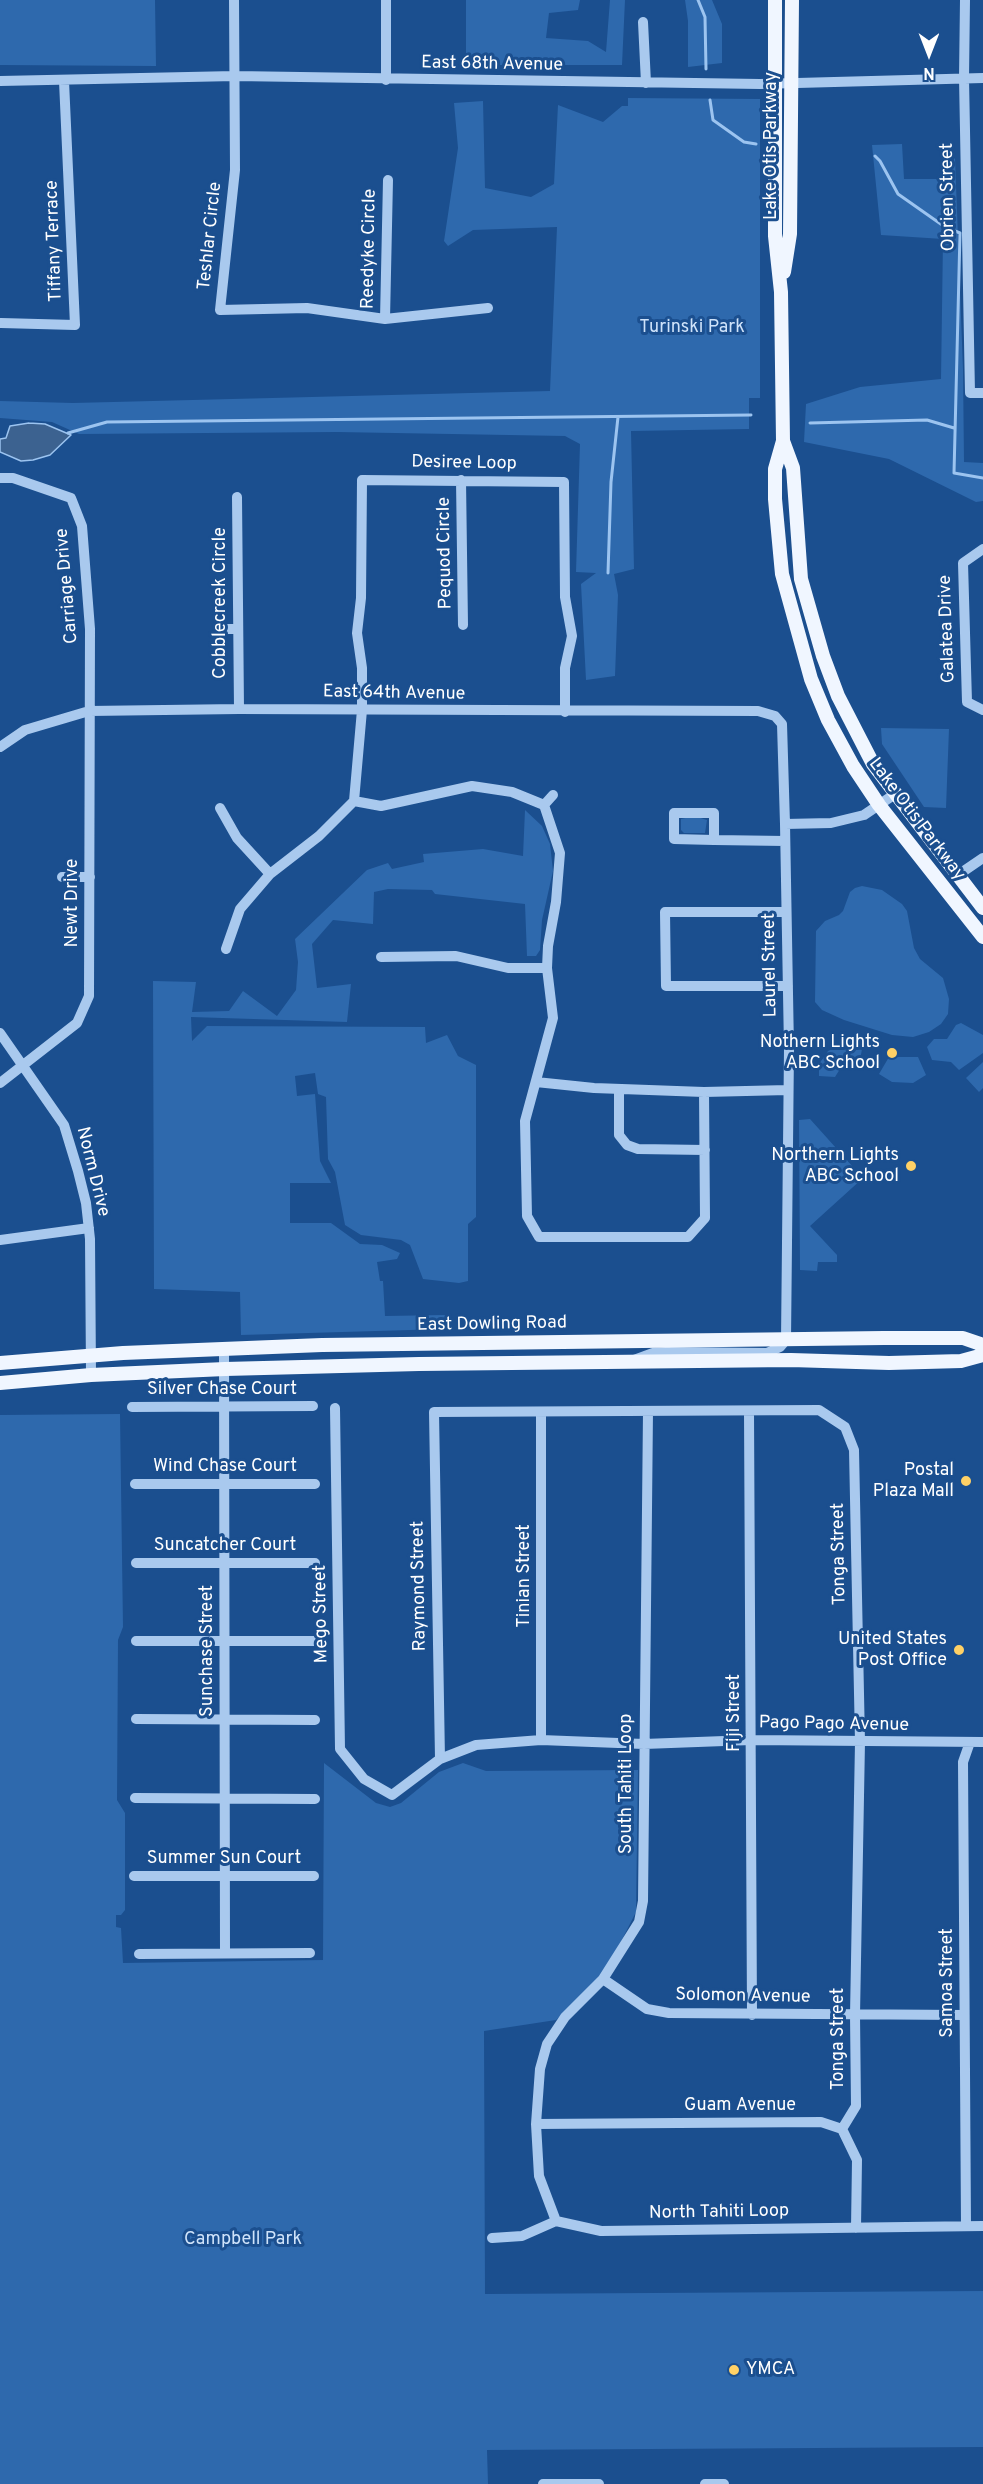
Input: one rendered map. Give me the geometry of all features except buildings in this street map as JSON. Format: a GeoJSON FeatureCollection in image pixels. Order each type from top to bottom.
{"type":"FeatureCollection","features":[{"type":"Feature","properties":{"kind":"main road","name":"Lake Otis Parkway"},"geometry":{"type":"LineString","coordinates":[[775,0],[775,236],[782,292],[783,441],[775,469],[775,499],[782,574],[808,670],[828,720],[853,766],[879,805],[983,937]]}},
{"type":"Feature","properties":{"kind":"main road","name":"Lake Otis Parkway"},"geometry":{"type":"LineString","coordinates":[[782,292],[790,234],[792,0]]}},
{"type":"Feature","properties":{"kind":"main road","name":"Lake Otis Parkway"},"geometry":{"type":"LineString","coordinates":[[783,441],[793,468],[801,579],[823,656],[838,696],[873,764],[983,908]]}},
{"type":"Feature","properties":{"kind":"main road"},"geometry":{"type":"LineString","coordinates":[[775,499],[782,507],[786,544],[798,555]]}},
{"type":"Feature","properties":{"kind":"main road"},"geometry":{"type":"LineString","coordinates":[[916,851],[941,870],[952,876],[958,875]]}},
{"type":"Feature","properties":{"kind":"main road","name":"East Dowling Road"},"geometry":{"type":"LineString","coordinates":[[0,1363],[90,1356],[322,1345],[963,1338],[983,1345]]}},
{"type":"Feature","properties":{"kind":"main road","name":"East Dowling Road"},"geometry":{"type":"LineString","coordinates":[[0,1383],[91,1375],[225,1369],[630,1362],[940,1362],[961,1361],[983,1355]]}},
{"type":"Feature","properties":{"kind":"street"},"geometry":{"type":"LineString","coordinates":[[234,0],[235,76]]}},
{"type":"Feature","properties":{"kind":"street"},"geometry":{"type":"LineString","coordinates":[[386,0],[386,80]]}},
{"type":"Feature","properties":{"kind":"street","name":"Obrien Street"},"geometry":{"type":"LineString","coordinates":[[964,0],[963,78],[970,393],[983,393]]}},
{"type":"Feature","properties":{"kind":"street"},"geometry":{"type":"LineString","coordinates":[[643,22],[646,83]]}},
{"type":"Feature","properties":{"kind":"street","name":"East 68th Avenue"},"geometry":{"type":"LineString","coordinates":[[0,81],[235,76],[386,80],[791,83],[983,78]]}},
{"type":"Feature","properties":{"kind":"street","name":"Teshlar Circle"},"geometry":{"type":"LineString","coordinates":[[235,76],[235,170],[220,310],[308,309],[385,319],[488,308]]}},
{"type":"Feature","properties":{"kind":"street","name":"Tiffany Terrace"},"geometry":{"type":"LineString","coordinates":[[1,323],[75,325],[64,81]]}},
{"type":"Feature","properties":{"kind":"street","name":"Reedyke Circle"},"geometry":{"type":"LineString","coordinates":[[385,319],[388,180]]}},
{"type":"Feature","properties":{"kind":"street","name":"Carriage Drive"},"geometry":{"type":"LineString","coordinates":[[0,478],[13,478],[71,498],[82,526],[90,629],[89,711]]}},
{"type":"Feature","properties":{"kind":"street","name":"Desiree Loop"},"geometry":{"type":"LineString","coordinates":[[362,710],[362,668],[357,633],[361,598],[363,480],[461,480],[564,482],[565,597],[572,636],[565,668],[565,712]]}},
{"type":"Feature","properties":{"kind":"street","name":"Pequod Circle"},"geometry":{"type":"LineString","coordinates":[[461,480],[463,625]]}},
{"type":"Feature","properties":{"kind":"street","name":"Cobblecreek Circle"},"geometry":{"type":"LineString","coordinates":[[237,497],[239,709]]}},
{"type":"Feature","properties":{"kind":"street","name":"Galatea Drive"},"geometry":{"type":"LineString","coordinates":[[982,710],[967,702],[963,563],[983,549]]}},
{"type":"Feature","properties":{"kind":"street"},"geometry":{"type":"LineString","coordinates":[[221,629],[238,629]]}},
{"type":"Feature","properties":{"kind":"street","name":"East 64th Avenue"},"geometry":{"type":"LineString","coordinates":[[0,747],[25,730],[89,711],[239,709],[758,711],[775,716],[782,724],[783,734]]}},
{"type":"Feature","properties":{"kind":"street"},"geometry":{"type":"LineString","coordinates":[[226,949],[240,909],[270,874],[319,836],[354,801],[362,710]]}},
{"type":"Feature","properties":{"kind":"street","name":"Newt Drive"},"geometry":{"type":"LineString","coordinates":[[0,1083],[77,1023],[89,996],[89,711]]}},
{"type":"Feature","properties":{"kind":"street","name":"Laurel Street"},"geometry":{"type":"LineString","coordinates":[[783,734],[788,986],[786,1340]]}},
{"type":"Feature","properties":{"kind":"street"},"geometry":{"type":"LineString","coordinates":[[354,801],[381,806],[472,786],[512,792],[544,805],[560,853],[547,968],[553,1018],[525,1121],[527,1216],[539,1237],[688,1237],[705,1218],[704,1092]]}},
{"type":"Feature","properties":{"kind":"street"},"geometry":{"type":"LineString","coordinates":[[785,824],[831,823],[864,816],[895,794]]}},
{"type":"Feature","properties":{"kind":"street"},"geometry":{"type":"LineString","coordinates":[[544,805],[553,795]]}},
{"type":"Feature","properties":{"kind":"street"},"geometry":{"type":"LineString","coordinates":[[220,808],[237,838],[270,874]]}},
{"type":"Feature","properties":{"kind":"street"},"geometry":{"type":"LineString","coordinates":[[714,840],[714,813],[674,813],[674,839],[714,840],[785,841]]}},
{"type":"Feature","properties":{"kind":"street"},"geometry":{"type":"LineString","coordinates":[[958,875],[983,858]]}},
{"type":"Feature","properties":{"kind":"street"},"geometry":{"type":"LineString","coordinates":[[62,877],[90,877]]}},
{"type":"Feature","properties":{"kind":"street"},"geometry":{"type":"LineString","coordinates":[[786,912],[665,912],[666,986],[788,986]]}},
{"type":"Feature","properties":{"kind":"street"},"geometry":{"type":"LineString","coordinates":[[381,957],[456,957],[508,968],[547,968]]}},
{"type":"Feature","properties":{"kind":"street","name":"Norm Drive"},"geometry":{"type":"LineString","coordinates":[[0,1033],[64,1125],[83,1190],[89,1228],[91,1375]]}},
{"type":"Feature","properties":{"kind":"street"},"geometry":{"type":"LineString","coordinates":[[536,1082],[619,1089],[704,1092],[788,1090]]}},
{"type":"Feature","properties":{"kind":"street"},"geometry":{"type":"LineString","coordinates":[[619,1089],[619,1135],[627,1145],[638,1149],[705,1150]]}},
{"type":"Feature","properties":{"kind":"street"},"geometry":{"type":"LineString","coordinates":[[0,1240],[89,1228]]}},
{"type":"Feature","properties":{"kind":"street"},"geometry":{"type":"LineString","coordinates":[[630,1362],[660,1352],[767,1353],[780,1347],[786,1340]]}},
{"type":"Feature","properties":{"kind":"street","name":"Sunchase Street"},"geometry":{"type":"LineString","coordinates":[[224,1349],[225,1953]]}},
{"type":"Feature","properties":{"kind":"street","name":"Silver Chase Court"},"geometry":{"type":"LineString","coordinates":[[132,1407],[313,1406]]}},
{"type":"Feature","properties":{"kind":"street","name":"Mego Street"},"geometry":{"type":"LineString","coordinates":[[335,1408],[340,1749],[364,1779],[392,1796]]}},
{"type":"Feature","properties":{"kind":"street","name":"Tonga Street"},"geometry":{"type":"LineString","coordinates":[[434,1412],[819,1410],[845,1427],[854,1450],[860,1742],[855,2015],[856,2106],[842,2130]]}},
{"type":"Feature","properties":{"kind":"street","name":"Fiji Street"},"geometry":{"type":"LineString","coordinates":[[749,1411],[752,2015]]}},
{"type":"Feature","properties":{"kind":"street","name":"Raymond Street"},"geometry":{"type":"LineString","coordinates":[[434,1412],[440,1759]]}},
{"type":"Feature","properties":{"kind":"street","name":"Tinian Street"},"geometry":{"type":"LineString","coordinates":[[541,1412],[541,1740]]}},
{"type":"Feature","properties":{"kind":"street","name":"South Tahiti Loop"},"geometry":{"type":"LineString","coordinates":[[536,2124],[540,2069],[547,2044],[565,2017],[603,1979],[639,1922],[643,1901],[648,1412]]}},
{"type":"Feature","properties":{"kind":"street","name":"Wind Chase Court"},"geometry":{"type":"LineString","coordinates":[[135,1484],[315,1484]]}},
{"type":"Feature","properties":{"kind":"street","name":"Suncatcher Court"},"geometry":{"type":"LineString","coordinates":[[136,1563],[315,1563]]}},
{"type":"Feature","properties":{"kind":"street"},"geometry":{"type":"LineString","coordinates":[[136,1641],[314,1641]]}},
{"type":"Feature","properties":{"kind":"street"},"geometry":{"type":"LineString","coordinates":[[136,1719],[315,1720]]}},
{"type":"Feature","properties":{"kind":"street","name":"Pago Pago Avenue"},"geometry":{"type":"LineString","coordinates":[[392,1796],[440,1759],[476,1745],[541,1740],[644,1744],[751,1740],[983,1742]]}},
{"type":"Feature","properties":{"kind":"street","name":"Samoa Street"},"geometry":{"type":"LineString","coordinates":[[966,2226],[963,1762],[970,1742]]}},
{"type":"Feature","properties":{"kind":"street"},"geometry":{"type":"LineString","coordinates":[[135,1798],[315,1799]]}},
{"type":"Feature","properties":{"kind":"street","name":"Summer Sun Court"},"geometry":{"type":"LineString","coordinates":[[134,1876],[314,1876]]}},
{"type":"Feature","properties":{"kind":"street"},"geometry":{"type":"LineString","coordinates":[[139,1954],[310,1953]]}},
{"type":"Feature","properties":{"kind":"street","name":"Solomon Avenue"},"geometry":{"type":"LineString","coordinates":[[603,1979],[647,2009],[669,2013],[964,2015]]}},
{"type":"Feature","properties":{"kind":"street","name":"Guam Avenue"},"geometry":{"type":"LineString","coordinates":[[536,2124],[821,2122],[842,2130]]}},
{"type":"Feature","properties":{"kind":"street"},"geometry":{"type":"LineString","coordinates":[[492,2238],[522,2236],[556,2221],[539,2176],[536,2124]]}},
{"type":"Feature","properties":{"kind":"street"},"geometry":{"type":"LineString","coordinates":[[842,2130],[857,2160],[856,2228]]}},
{"type":"Feature","properties":{"kind":"street","name":"North Tahiti Loop"},"geometry":{"type":"LineString","coordinates":[[556,2221],[601,2231],[983,2226]]}},
{"type":"Feature","properties":{"kind":"street"},"geometry":{"type":"LineString","coordinates":[[543,2484],[599,2484]]}},
{"type":"Feature","properties":{"kind":"street"},"geometry":{"type":"LineString","coordinates":[[705,2484],[724,2484]]}},
{"type":"Feature","properties":{"kind":"green space"},"geometry":{"type":"Polygon","coordinates":[[[0,0],[155,0],[156,66],[0,65],[0,0]]]}},
{"type":"Feature","properties":{"kind":"green space"},"geometry":{"type":"Polygon","coordinates":[[[466,0],[580,0],[578,10],[549,13],[546,38],[588,41],[606,52],[610,0],[625,0],[622,65],[478,65],[466,58],[466,0]]]}},
{"type":"Feature","properties":{"kind":"green space"},"geometry":{"type":"Polygon","coordinates":[[[685,0],[712,0],[722,24],[722,63],[688,67],[688,21],[685,0]]]}},
{"type":"Feature","properties":{"kind":"green space","name":"Turinski Park"},"geometry":{"type":"Polygon","coordinates":[[[628,98],[760,99],[760,398],[749,398],[749,429],[631,431],[634,569],[614,574],[618,595],[615,676],[586,680],[581,584],[596,573],[576,572],[580,444],[565,436],[337,432],[79,434],[52,422],[0,418],[0,401],[73,403],[550,391],[557,227],[473,230],[448,246],[444,241],[458,148],[454,103],[483,101],[485,188],[531,197],[554,184],[558,105],[603,122],[622,106],[628,106],[628,98]]]}},
{"type":"Feature","properties":{"kind":"green space"},"geometry":{"type":"Polygon","coordinates":[[[902,144],[904,179],[945,179],[946,169],[955,158],[964,462],[983,463],[983,501],[976,502],[889,459],[804,442],[806,404],[860,387],[941,379],[943,239],[881,235],[872,145],[902,144]]]}},
{"type":"Feature","properties":{"kind":"green space"},"geometry":{"type":"Polygon","coordinates":[[[881,728],[949,729],[946,808],[924,807],[882,744],[881,728]]]}},
{"type":"Feature","properties":{"kind":"green space"},"geometry":{"type":"Polygon","coordinates":[[[525,810],[542,826],[550,844],[553,871],[542,920],[540,950],[536,956],[527,956],[525,904],[435,894],[432,890],[388,889],[374,892],[373,924],[333,920],[312,944],[317,988],[351,984],[347,1022],[191,1017],[192,1041],[207,1026],[425,1027],[426,1043],[447,1035],[458,1056],[476,1065],[476,1217],[468,1224],[468,1281],[459,1283],[423,1279],[410,1245],[401,1240],[361,1235],[345,1225],[335,1172],[328,1159],[326,1097],[318,1094],[315,1073],[295,1076],[297,1096],[315,1094],[320,1161],[331,1183],[290,1183],[290,1223],[331,1223],[360,1244],[382,1245],[400,1253],[397,1259],[377,1262],[380,1281],[383,1281],[385,1316],[445,1315],[444,1329],[241,1335],[240,1292],[154,1289],[153,981],[196,982],[192,1012],[229,1011],[243,991],[277,1016],[296,990],[298,962],[295,939],[367,870],[388,863],[392,869],[424,862],[423,854],[483,849],[523,856],[525,810]]]}},
{"type":"Feature","properties":{"kind":"green space"},"geometry":{"type":"Polygon","coordinates":[[[694,816],[707,820],[705,833],[684,833],[681,830],[681,819],[694,816]]]}},
{"type":"Feature","properties":{"kind":"green space"},"geometry":{"type":"Polygon","coordinates":[[[862,886],[882,890],[902,904],[907,911],[914,948],[920,959],[943,978],[949,999],[948,1014],[941,1024],[929,1032],[913,1037],[892,1035],[844,1020],[822,1010],[815,1002],[816,931],[825,921],[839,915],[843,911],[850,892],[862,886]]]}},
{"type":"Feature","properties":{"kind":"green space"},"geometry":{"type":"Polygon","coordinates":[[[961,1023],[983,1035],[983,1053],[959,1070],[951,1062],[932,1060],[927,1047],[934,1039],[947,1039],[956,1025],[961,1023]]]}},
{"type":"Feature","properties":{"kind":"green space"},"geometry":{"type":"Polygon","coordinates":[[[853,1043],[862,1049],[860,1060],[848,1063],[835,1077],[819,1076],[819,1064],[828,1051],[840,1045],[853,1043]]]}},
{"type":"Feature","properties":{"kind":"green space"},"geometry":{"type":"Polygon","coordinates":[[[889,1057],[918,1057],[926,1075],[913,1083],[892,1082],[879,1074],[889,1057]]]}},
{"type":"Feature","properties":{"kind":"green space"},"geometry":{"type":"Polygon","coordinates":[[[983,1062],[983,1088],[979,1092],[966,1078],[983,1062]]]}},
{"type":"Feature","properties":{"kind":"green space"},"geometry":{"type":"Polygon","coordinates":[[[810,1119],[863,1178],[810,1226],[837,1255],[837,1262],[818,1262],[817,1271],[800,1270],[799,1120],[810,1119]]]}},
{"type":"Feature","properties":{"kind":"green space","name":"Campbell Park"},"geometry":{"type":"Polygon","coordinates":[[[120,1414],[123,1627],[118,1640],[117,1800],[125,1813],[125,1910],[121,1915],[116,1915],[116,1927],[121,1928],[123,1963],[323,1960],[324,1763],[376,1803],[390,1807],[401,1803],[439,1772],[463,1763],[486,1771],[638,1770],[636,1912],[604,1975],[556,2020],[484,2031],[485,2294],[983,2291],[983,2447],[487,2450],[488,2484],[0,2484],[0,1415],[120,1414]]]}},
{"type":"Feature","properties":{"kind":"shaded area"},"geometry":{"type":"Polygon","coordinates":[[[29,423],[45,424],[71,435],[50,455],[33,460],[21,461],[0,452],[0,439],[6,438],[10,426],[29,423]]]}},
{"type":"Feature","properties":{"kind":"waterway"},"geometry":{"type":"LineString","coordinates":[[698,0],[705,17],[706,69]]}},
{"type":"Feature","properties":{"kind":"waterway"},"geometry":{"type":"LineString","coordinates":[[710,100],[713,120],[744,142],[756,144]]}},
{"type":"Feature","properties":{"kind":"waterway"},"geometry":{"type":"LineString","coordinates":[[875,156],[898,194],[945,227],[960,233],[954,473],[983,478]]}},
{"type":"Feature","properties":{"kind":"waterway"},"geometry":{"type":"LineString","coordinates":[[68,433],[107,422],[751,415]]}},
{"type":"Feature","properties":{"kind":"waterway"},"geometry":{"type":"LineString","coordinates":[[608,573],[611,482],[618,417]]}},
{"type":"Feature","properties":{"kind":"waterway"},"geometry":{"type":"LineString","coordinates":[[810,423],[927,420],[954,428]]}},
{"type":"Feature","properties":{"kind":"place","name":"Nothern Lights ABC School"},"geometry":{"type":"Point","coordinates":[892,1053]}},
{"type":"Feature","properties":{"kind":"place","name":"Northern Lights ABC School"},"geometry":{"type":"Point","coordinates":[911,1166]}},
{"type":"Feature","properties":{"kind":"place","name":"Postal Plaza Mall"},"geometry":{"type":"Point","coordinates":[966,1481]}},
{"type":"Feature","properties":{"kind":"place","name":"United States Post Office"},"geometry":{"type":"Point","coordinates":[959,1650]}},
{"type":"Feature","properties":{"kind":"place","name":"YMCA"},"geometry":{"type":"Point","coordinates":[734,2370]}}]}
